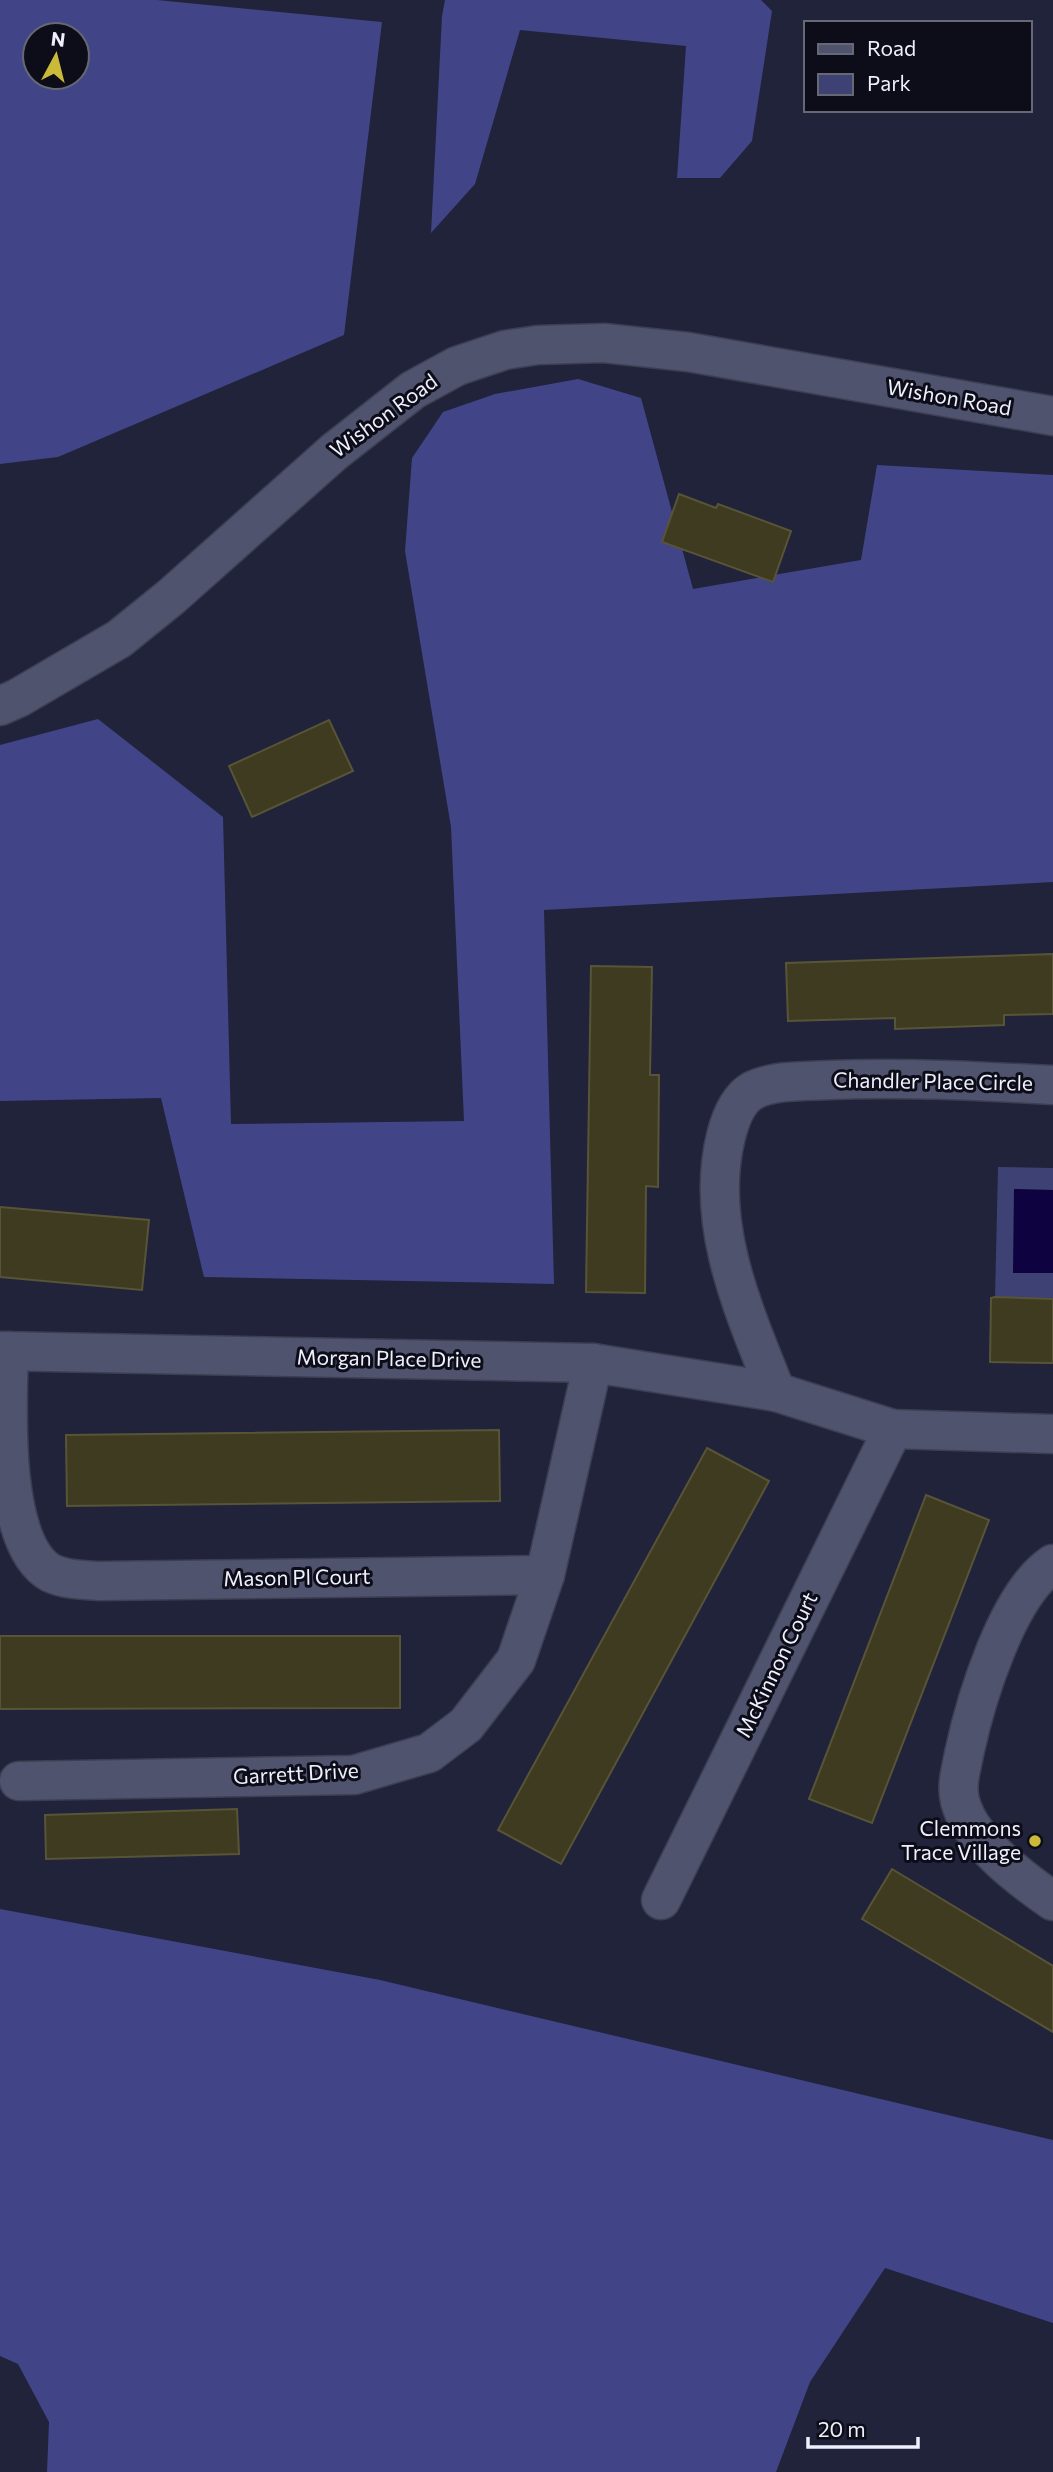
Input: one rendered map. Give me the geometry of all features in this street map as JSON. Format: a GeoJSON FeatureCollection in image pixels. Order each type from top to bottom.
{"type":"FeatureCollection","features":[{"type":"Feature","properties":{"kind":"street","name":"Wishon Road"},"geometry":{"type":"LineString","coordinates":[[0,706],[119,639],[171,597],[334,452],[413,390],[457,366],[505,350],[538,345],[604,343],[688,352],[1053,416]]}},
{"type":"Feature","properties":{"kind":"street","name":"Chandler Place Circle"},"geometry":{"type":"LineString","coordinates":[[776,1392],[741,1305],[727,1256],[720,1206],[721,1156],[730,1122],[738,1105],[749,1093],[763,1086],[811,1080],[893,1078],[1053,1085]]}},
{"type":"Feature","properties":{"kind":"street","name":"Morgan Place Drive"},"geometry":{"type":"LineString","coordinates":[[5,1351],[593,1363],[776,1392]]}},
{"type":"Feature","properties":{"kind":"street","name":"Mason Pl Court"},"geometry":{"type":"LineString","coordinates":[[5,1351],[6,1469],[9,1502],[27,1551],[50,1573],[65,1578],[99,1581],[545,1575]]}},
{"type":"Feature","properties":{"kind":"street","name":"Garrett Drive"},"geometry":{"type":"LineString","coordinates":[[19,1781],[354,1775],[429,1753],[467,1725],[516,1660],[545,1575],[593,1363]]}},
{"type":"Feature","properties":{"kind":"street"},"geometry":{"type":"LineString","coordinates":[[776,1392],[892,1429],[1053,1434]]}},
{"type":"Feature","properties":{"kind":"street","name":"McKinnon Court"},"geometry":{"type":"LineString","coordinates":[[661,1900],[892,1429]]}},
{"type":"Feature","properties":{"kind":"street"},"geometry":{"type":"LineString","coordinates":[[1053,1564],[1033,1582],[994,1656],[971,1722],[958,1786],[966,1818],[988,1847],[1025,1882],[1053,1901]]}},
{"type":"Feature","properties":{"kind":"green space"},"geometry":{"type":"Polygon","coordinates":[[[998,1167],[1053,1168],[1053,1299],[995,1297],[998,1167]]]}},
{"type":"Feature","properties":{"kind":"shaded area"},"geometry":{"type":"Polygon","coordinates":[[[0,0],[157,0],[382,22],[344,335],[58,457],[0,464],[0,0]]]}},
{"type":"Feature","properties":{"kind":"shaded area"},"geometry":{"type":"Polygon","coordinates":[[[445,0],[761,0],[772,11],[752,141],[720,178],[677,178],[686,46],[520,30],[475,184],[431,233],[445,0]]]}},
{"type":"Feature","properties":{"kind":"shaded area"},"geometry":{"type":"Polygon","coordinates":[[[578,379],[641,398],[693,589],[861,560],[877,465],[1053,475],[1053,882],[544,910],[554,1284],[204,1277],[161,1098],[0,1101],[0,745],[98,719],[223,817],[231,1124],[464,1121],[451,827],[405,551],[412,458],[443,412],[495,394],[578,379]]]}},
{"type":"Feature","properties":{"kind":"shaded area"},"geometry":{"type":"Polygon","coordinates":[[[1014,1189],[1053,1190],[1053,1273],[1013,1273],[1014,1189]]]}},
{"type":"Feature","properties":{"kind":"shaded area"},"geometry":{"type":"Polygon","coordinates":[[[0,1909],[380,1980],[1053,2140],[1053,2323],[885,2268],[810,2382],[776,2472],[47,2472],[49,2422],[18,2364],[0,2356],[0,1909]]]}},
{"type":"Feature","properties":{"kind":"building"},"geometry":{"type":"Polygon","coordinates":[[[679,494],[716,508],[718,504],[791,531],[773,582],[662,542],[679,494]]]}},
{"type":"Feature","properties":{"kind":"building"},"geometry":{"type":"Polygon","coordinates":[[[329,720],[353,771],[252,817],[229,766],[329,720]]]}},
{"type":"Feature","properties":{"kind":"building"},"geometry":{"type":"Polygon","coordinates":[[[1053,954],[1053,1014],[1004,1015],[1004,1025],[895,1029],[895,1018],[788,1021],[786,963],[1053,954]]]}},
{"type":"Feature","properties":{"kind":"building"},"geometry":{"type":"Polygon","coordinates":[[[591,966],[652,967],[650,1075],[659,1075],[658,1187],[646,1186],[645,1293],[586,1292],[591,966]]]}},
{"type":"Feature","properties":{"kind":"building"},"geometry":{"type":"Polygon","coordinates":[[[0,1207],[149,1220],[142,1290],[0,1277],[0,1207]]]}},
{"type":"Feature","properties":{"kind":"building"},"geometry":{"type":"Polygon","coordinates":[[[991,1298],[1053,1299],[1053,1363],[990,1362],[991,1298]]]}},
{"type":"Feature","properties":{"kind":"building"},"geometry":{"type":"Polygon","coordinates":[[[499,1430],[500,1501],[67,1506],[66,1435],[499,1430]]]}},
{"type":"Feature","properties":{"kind":"building"},"geometry":{"type":"Polygon","coordinates":[[[707,1448],[769,1481],[561,1864],[498,1830],[707,1448]]]}},
{"type":"Feature","properties":{"kind":"building"},"geometry":{"type":"Polygon","coordinates":[[[926,1495],[989,1520],[872,1823],[809,1799],[926,1495]]]}},
{"type":"Feature","properties":{"kind":"building"},"geometry":{"type":"Polygon","coordinates":[[[0,1636],[400,1636],[400,1708],[0,1709],[0,1636]]]}},
{"type":"Feature","properties":{"kind":"building"},"geometry":{"type":"Polygon","coordinates":[[[237,1809],[239,1854],[46,1859],[45,1815],[237,1809]]]}},
{"type":"Feature","properties":{"kind":"building"},"geometry":{"type":"Polygon","coordinates":[[[892,1869],[1053,1966],[1053,2032],[862,1919],[892,1869]]]}},
{"type":"Feature","properties":{"kind":"place","name":"Clemmons Trace Village"},"geometry":{"type":"Point","coordinates":[1035,1841]}}]}
